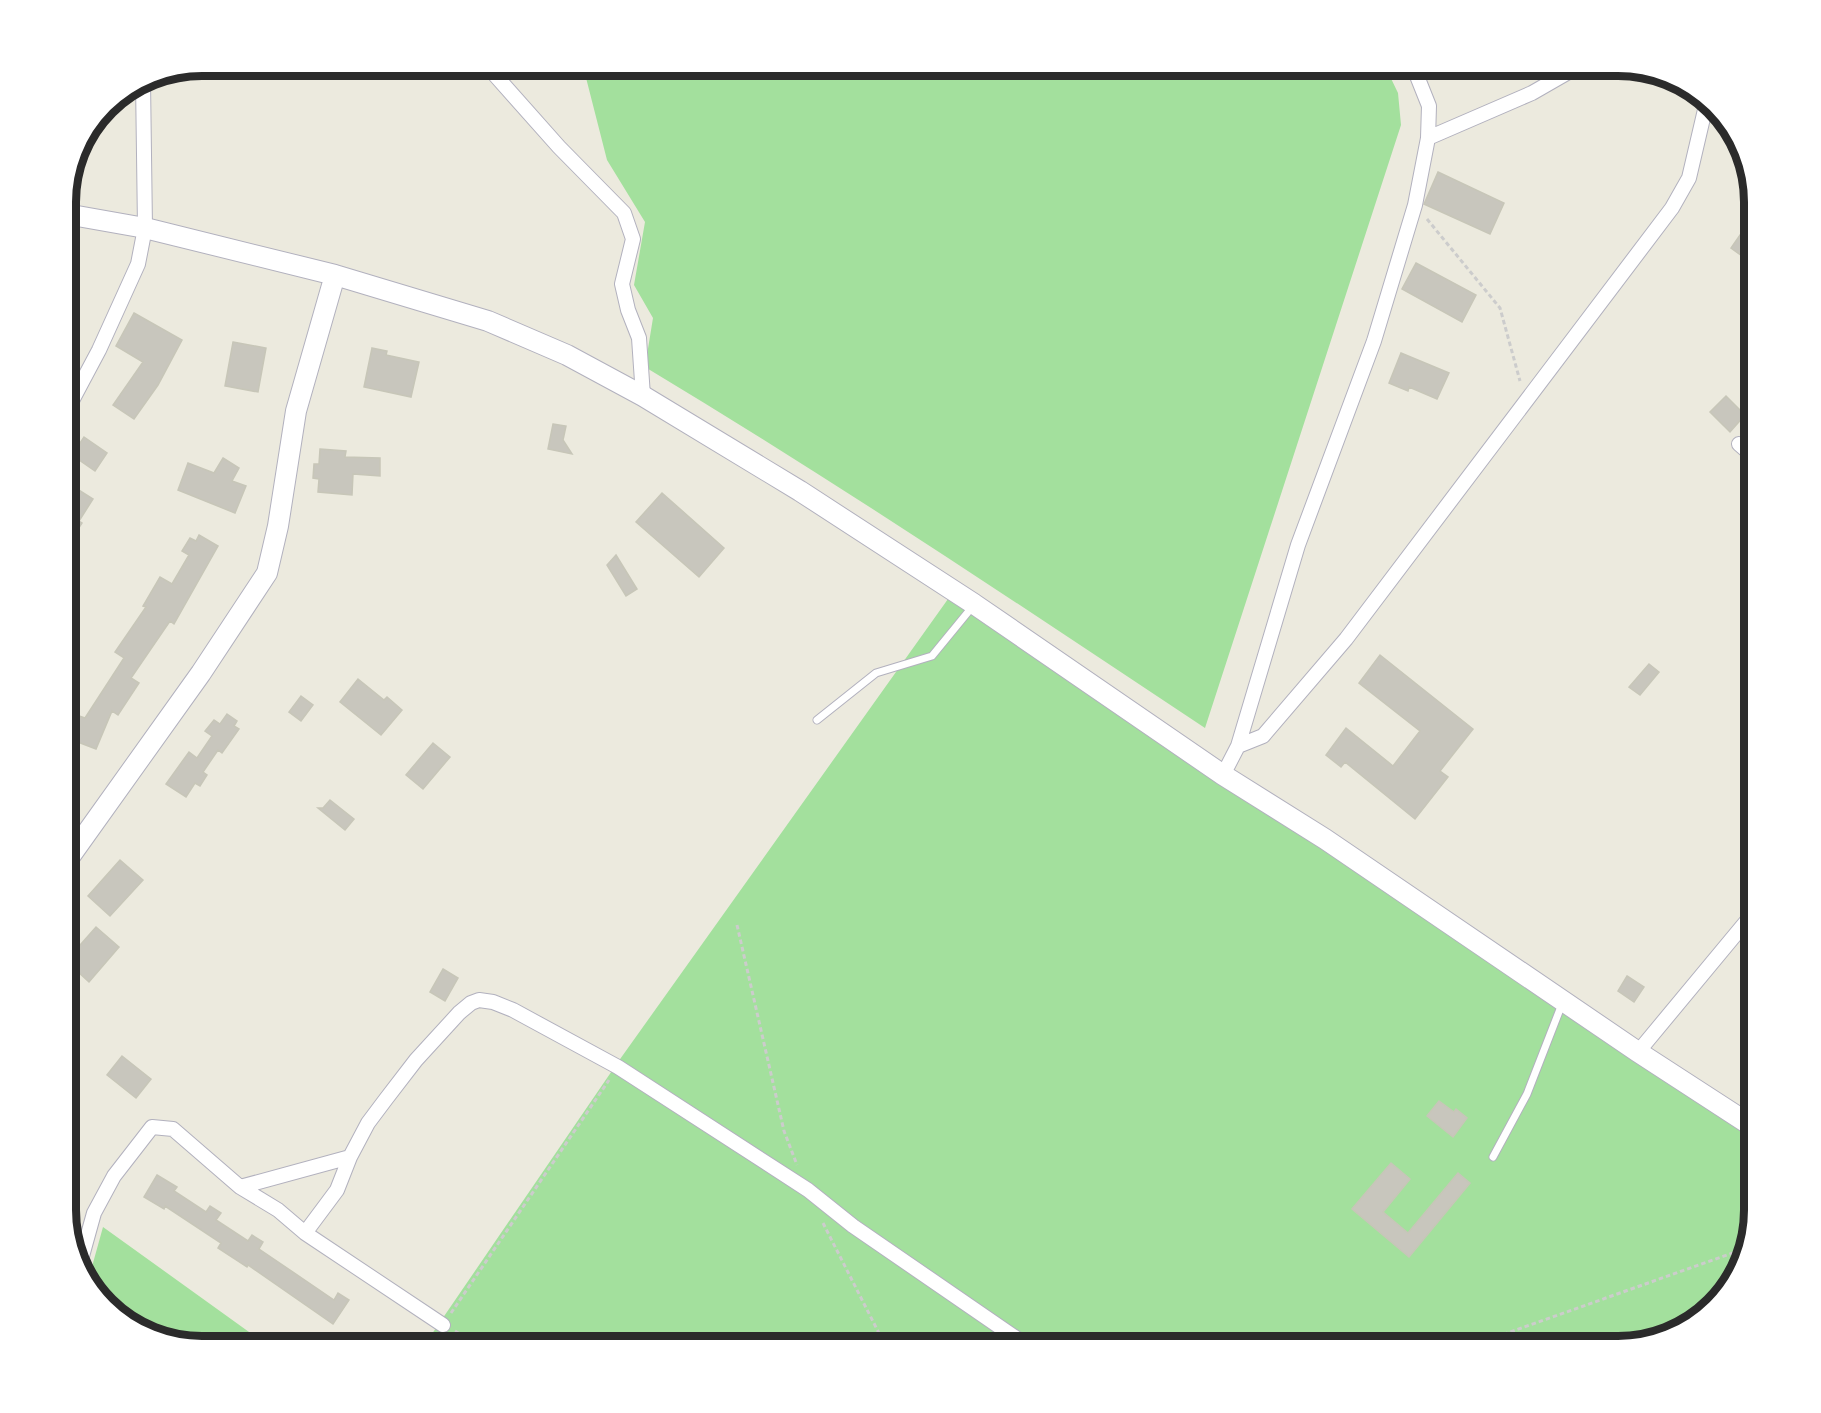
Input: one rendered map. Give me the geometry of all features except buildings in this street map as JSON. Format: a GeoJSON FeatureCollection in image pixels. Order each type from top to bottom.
{"type":"FeatureCollection","features":[{"type":"Feature","properties":{"kind":"main road"},"geometry":{"type":"LineString","coordinates":[[77,216],[145,228],[335,275],[488,321],[567,355],[643,396],[790,485],[974,604],[1223,775],[1325,839],[1638,1052],[1744,1121]]}},
{"type":"Feature","properties":{"kind":"main road"},"geometry":{"type":"LineString","coordinates":[[77,847],[201,674],[267,573],[278,526],[296,411],[335,275]]}},
{"type":"Feature","properties":{"kind":"street"},"geometry":{"type":"LineString","coordinates":[[496,76],[559,147],[624,213],[633,239],[622,284],[628,310],[639,338],[643,396]]}},
{"type":"Feature","properties":{"kind":"street"},"geometry":{"type":"LineString","coordinates":[[1223,775],[1238,746],[1298,545],[1374,341],[1415,205],[1428,138],[1430,106],[1417,76]]}},
{"type":"Feature","properties":{"kind":"street"},"geometry":{"type":"LineString","coordinates":[[1428,138],[1532,93],[1562,76]]}},
{"type":"Feature","properties":{"kind":"street"},"geometry":{"type":"LineString","coordinates":[[77,391],[99,350],[138,264],[145,228],[143,91]]}},
{"type":"Feature","properties":{"kind":"street"},"geometry":{"type":"LineString","coordinates":[[1238,746],[1263,736],[1346,639],[1672,208],[1689,178],[1705,111]]}},
{"type":"Feature","properties":{"kind":"street"},"geometry":{"type":"LineString","coordinates":[[1739,444],[1744,449]]}},
{"type":"Feature","properties":{"kind":"street"},"geometry":{"type":"LineString","coordinates":[[1638,1052],[1744,923]]}},
{"type":"Feature","properties":{"kind":"street"},"geometry":{"type":"LineString","coordinates":[[305,1233],[337,1190],[350,1157],[369,1123],[416,1060],[459,1013],[471,1003],[479,1000],[486,1001],[513,1010],[618,1067],[808,1190],[853,1226],[1013,1336]]}},
{"type":"Feature","properties":{"kind":"street"},"geometry":{"type":"LineString","coordinates":[[83,1252],[94,1214],[114,1176],[152,1127],[173,1129],[240,1187],[278,1210],[305,1233],[443,1325]]}},
{"type":"Feature","properties":{"kind":"street"},"geometry":{"type":"LineString","coordinates":[[240,1187],[350,1157]]}},
{"type":"Feature","properties":{"kind":"lane"},"geometry":{"type":"LineString","coordinates":[[816,720],[876,673],[932,656],[974,604]]}},
{"type":"Feature","properties":{"kind":"lane"},"geometry":{"type":"LineString","coordinates":[[1493,1157],[1527,1094],[1564,1000]]}},
{"type":"Feature","properties":{"kind":"path"},"geometry":{"type":"LineString","coordinates":[[1415,205],[1500,308],[1521,379],[1518,389]]}},
{"type":"Feature","properties":{"kind":"path"},"geometry":{"type":"LineString","coordinates":[[737,925],[784,1131],[808,1190]]}},
{"type":"Feature","properties":{"kind":"path"},"geometry":{"type":"LineString","coordinates":[[463,1336],[443,1325],[618,1067]]}},
{"type":"Feature","properties":{"kind":"path"},"geometry":{"type":"LineString","coordinates":[[823,1222],[880,1336]]}},
{"type":"Feature","properties":{"kind":"path"},"geometry":{"type":"LineString","coordinates":[[1499,1336],[1738,1251]]}},
{"type":"Feature","properties":{"kind":"green space"},"geometry":{"type":"Polygon","coordinates":[[[586,76],[1390,76],[1398,93],[1401,125],[1205,728],[857,499],[645,367],[653,318],[634,285],[645,222],[607,160],[586,76]]]}},
{"type":"Feature","properties":{"kind":"green space"},"geometry":{"type":"Polygon","coordinates":[[[953,592],[1744,1126],[1742,1235],[1728,1274],[1708,1300],[1674,1324],[1635,1335],[431,1336],[618,1062],[953,592]]]}},
{"type":"Feature","properties":{"kind":"green space"},"geometry":{"type":"Polygon","coordinates":[[[103,1227],[255,1336],[186,1335],[154,1327],[139,1320],[113,1300],[91,1270],[103,1227]]]}}]}
